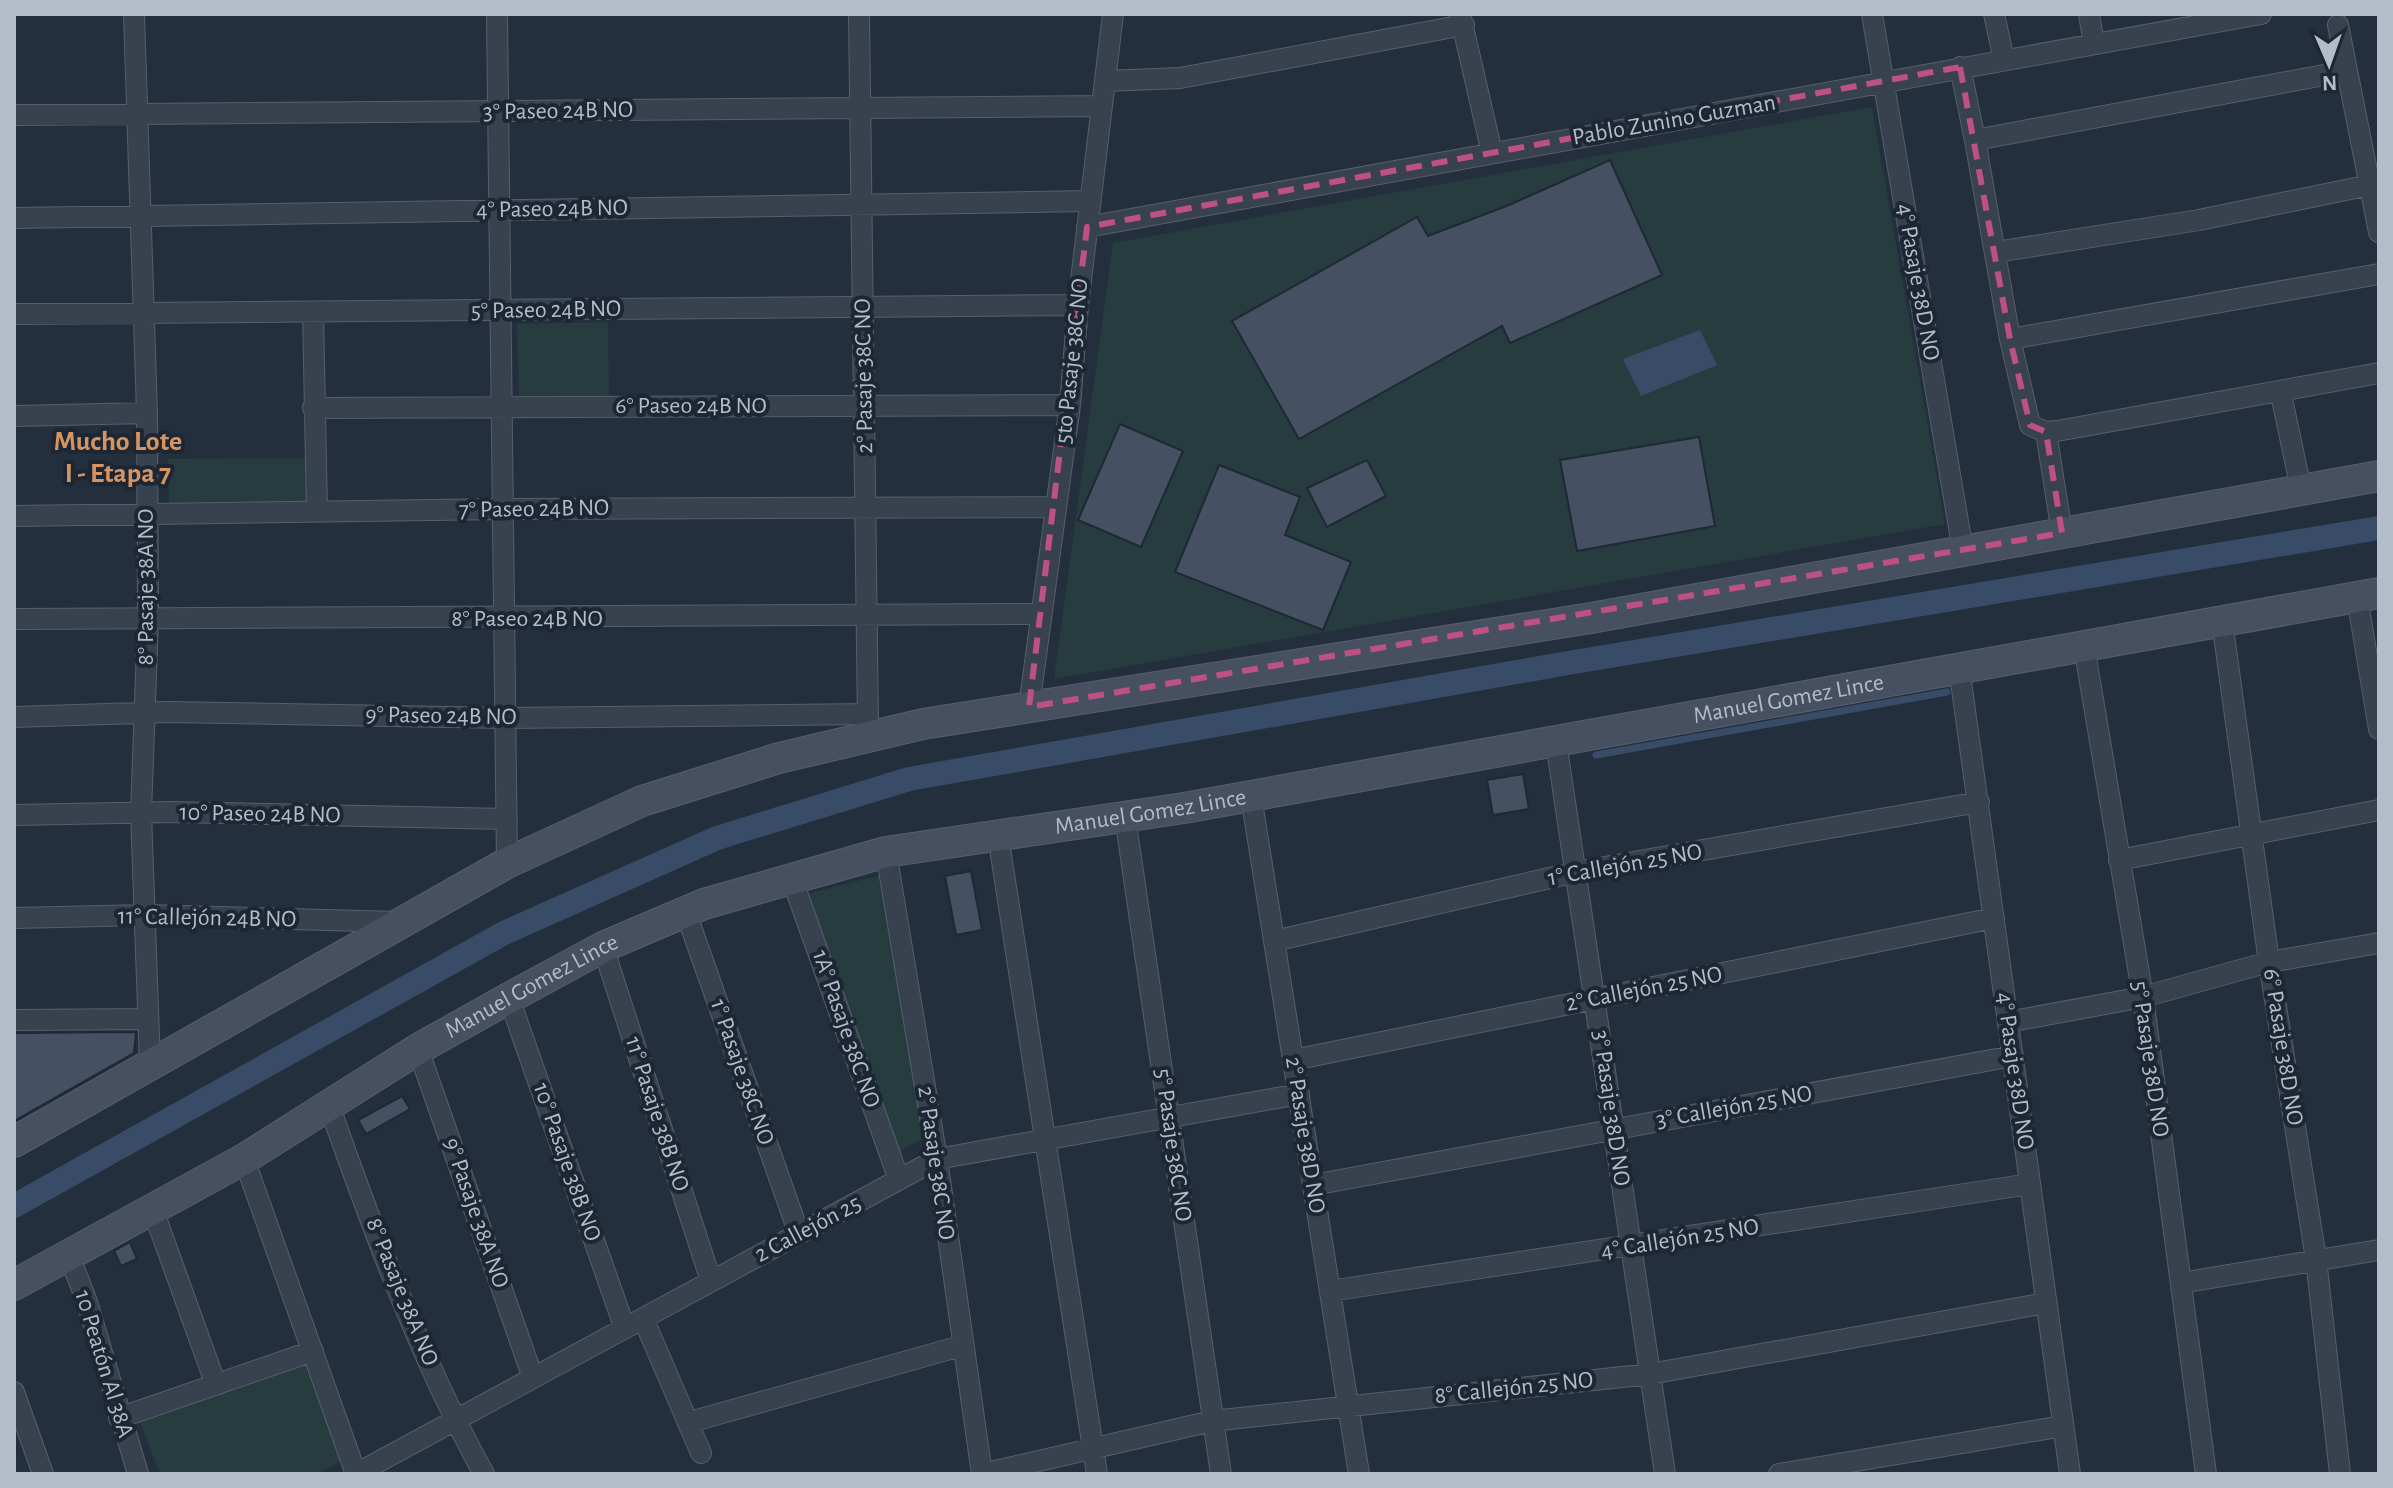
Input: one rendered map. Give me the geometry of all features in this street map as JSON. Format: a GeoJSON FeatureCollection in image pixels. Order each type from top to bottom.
{"type":"FeatureCollection","features":[{"type":"Feature","properties":{"kind":"main road"},"geometry":{"type":"LineString","coordinates":[[14,1142],[507,863],[642,801],[868,726],[923,724],[1591,618],[2379,476]]}},
{"type":"Feature","properties":{"kind":"main road","name":"Manuel Gomez Lince"},"geometry":{"type":"LineString","coordinates":[[14,1285],[244,1159],[418,1049],[509,998],[603,947],[685,910],[886,852],[1251,796],[2368,595]]}},
{"type":"Feature","properties":{"kind":"street","name":"8° Pasaje 38A NO"},"geometry":{"type":"LineString","coordinates":[[134,14],[143,214],[147,413],[148,620],[141,813],[150,1064]]}},
{"type":"Feature","properties":{"kind":"street"},"geometry":{"type":"LineString","coordinates":[[497,14],[507,863]]}},
{"type":"Feature","properties":{"kind":"street","name":"2° Pasaje 38C NO"},"geometry":{"type":"LineString","coordinates":[[859,14],[868,726]]}},
{"type":"Feature","properties":{"kind":"street","name":"5to Pasaje 38C NO"},"geometry":{"type":"LineString","coordinates":[[1029,707],[1070,405],[1078,305],[1113,14]]}},
{"type":"Feature","properties":{"kind":"street","name":"4° Pasaje 38D NO"},"geometry":{"type":"LineString","coordinates":[[1872,14],[1963,551]]}},
{"type":"Feature","properties":{"kind":"street"},"geometry":{"type":"LineString","coordinates":[[1994,14],[2004,60]]}},
{"type":"Feature","properties":{"kind":"street"},"geometry":{"type":"LineString","coordinates":[[2089,14],[2094,44]]}},
{"type":"Feature","properties":{"kind":"street","name":"Pablo Zunino Guzman"},"geometry":{"type":"LineString","coordinates":[[1087,227],[2094,44],[2182,21],[2261,14]]}},
{"type":"Feature","properties":{"kind":"street"},"geometry":{"type":"LineString","coordinates":[[1105,81],[1180,78],[1462,20],[1492,153]]}},
{"type":"Feature","properties":{"kind":"street"},"geometry":{"type":"LineString","coordinates":[[2338,25],[2379,232]]}},
{"type":"Feature","properties":{"kind":"street"},"geometry":{"type":"LineString","coordinates":[[1960,67],[2010,339],[2030,425],[2046,432],[2281,394],[2379,373]]}},
{"type":"Feature","properties":{"kind":"street"},"geometry":{"type":"LineString","coordinates":[[1975,140],[2346,71]]}},
{"type":"Feature","properties":{"kind":"street","name":"3° Paseo 24B NO"},"geometry":{"type":"LineString","coordinates":[[14,115],[1101,106]]}},
{"type":"Feature","properties":{"kind":"street"},"geometry":{"type":"LineString","coordinates":[[1996,252],[2199,220],[2370,185]]}},
{"type":"Feature","properties":{"kind":"street","name":"4° Paseo 24B NO"},"geometry":{"type":"LineString","coordinates":[[14,218],[1090,201]]}},
{"type":"Feature","properties":{"kind":"street"},"geometry":{"type":"LineString","coordinates":[[2010,339],[2379,274]]}},
{"type":"Feature","properties":{"kind":"street","name":"5° Paseo 24B NO"},"geometry":{"type":"LineString","coordinates":[[14,314],[1078,305]]}},
{"type":"Feature","properties":{"kind":"street"},"geometry":{"type":"LineString","coordinates":[[313,312],[317,512]]}},
{"type":"Feature","properties":{"kind":"street"},"geometry":{"type":"LineString","coordinates":[[2281,394],[2301,489]]}},
{"type":"Feature","properties":{"kind":"street","name":"6° Paseo 24B NO"},"geometry":{"type":"LineString","coordinates":[[313,408],[1070,405]]}},
{"type":"Feature","properties":{"kind":"street"},"geometry":{"type":"LineString","coordinates":[[14,416],[147,413]]}},
{"type":"Feature","properties":{"kind":"street"},"geometry":{"type":"LineString","coordinates":[[2046,432],[2062,533]]}},
{"type":"Feature","properties":{"kind":"street","name":"7° Paseo 24B NO"},"geometry":{"type":"LineString","coordinates":[[14,516],[503,509],[1054,507]]}},
{"type":"Feature","properties":{"kind":"street"},"geometry":{"type":"LineString","coordinates":[[2368,595],[2379,729]]}},
{"type":"Feature","properties":{"kind":"street","name":"8° Paseo 24B NO"},"geometry":{"type":"LineString","coordinates":[[14,619],[1041,614]]}},
{"type":"Feature","properties":{"kind":"street","name":"6° Pasaje 38D NO"},"geometry":{"type":"LineString","coordinates":[[2222,621],[2269,962],[2316,1259],[2340,1474]]}},
{"type":"Feature","properties":{"kind":"street","name":"5° Pasaje 38D NO"},"geometry":{"type":"LineString","coordinates":[[2084,646],[2143,997],[2206,1474]]}},
{"type":"Feature","properties":{"kind":"street","name":"4° Pasaje 38D NO"},"geometry":{"type":"LineString","coordinates":[[1959,667],[2070,1474]]}},
{"type":"Feature","properties":{"kind":"street","name":"9° Paseo 24B NO"},"geometry":{"type":"LineString","coordinates":[[14,717],[145,716],[168,712],[868,726]]}},
{"type":"Feature","properties":{"kind":"street","name":"3° Pasaje 38D NO"},"geometry":{"type":"LineString","coordinates":[[1556,742],[1665,1474]]}},
{"type":"Feature","properties":{"kind":"street","name":"2° Pasaje 38D NO"},"geometry":{"type":"LineString","coordinates":[[1251,796],[1359,1474]]}},
{"type":"Feature","properties":{"kind":"street","name":"1° Callejón 25 NO"},"geometry":{"type":"LineString","coordinates":[[1274,941],[1576,872],[1979,802]]}},
{"type":"Feature","properties":{"kind":"street"},"geometry":{"type":"LineString","coordinates":[[2119,860],[2379,810]]}},
{"type":"Feature","properties":{"kind":"street","name":"10° Paseo 24B NO"},"geometry":{"type":"LineString","coordinates":[[14,815],[141,813],[507,819]]}},
{"type":"Feature","properties":{"kind":"street","name":"5° Pasaje 38C NO"},"geometry":{"type":"LineString","coordinates":[[1125,817],[1221,1474]]}},
{"type":"Feature","properties":{"kind":"street","name":"2° Pasaje 38C NO"},"geometry":{"type":"LineString","coordinates":[[886,852],[937,1159],[961,1346],[982,1474]]}},
{"type":"Feature","properties":{"kind":"street"},"geometry":{"type":"LineString","coordinates":[[1001,855],[1097,1474]]}},
{"type":"Feature","properties":{"kind":"street","name":"1A° Pasaje 38C NO"},"geometry":{"type":"LineString","coordinates":[[792,879],[899,1180]]}},
{"type":"Feature","properties":{"kind":"street","name":"1° Pasaje 38C NO"},"geometry":{"type":"LineString","coordinates":[[685,910],[799,1234]]}},
{"type":"Feature","properties":{"kind":"street","name":"11° Callejón 24B NO"},"geometry":{"type":"LineString","coordinates":[[14,918],[146,915],[399,922]]}},
{"type":"Feature","properties":{"kind":"street","name":"2° Callejón 25 NO"},"geometry":{"type":"LineString","coordinates":[[1293,1060],[1994,918]]}},
{"type":"Feature","properties":{"kind":"street"},"geometry":{"type":"LineString","coordinates":[[2008,1022],[2143,997],[2269,962],[2379,943]]}},
{"type":"Feature","properties":{"kind":"street","name":"11° Pasaje 38B NO"},"geometry":{"type":"LineString","coordinates":[[603,947],[711,1281]]}},
{"type":"Feature","properties":{"kind":"street","name":"10° Pasaje 38B NO"},"geometry":{"type":"LineString","coordinates":[[509,998],[633,1322],[690,1422],[701,1453]]}},
{"type":"Feature","properties":{"kind":"street"},"geometry":{"type":"LineString","coordinates":[[14,1020],[148,1019]]}},
{"type":"Feature","properties":{"kind":"street","name":"9° Pasaje 38A NO"},"geometry":{"type":"LineString","coordinates":[[418,1049],[533,1378]]}},
{"type":"Feature","properties":{"kind":"street","name":"3° Callejón 25 NO"},"geometry":{"type":"LineString","coordinates":[[1313,1185],[2013,1056]]}},
{"type":"Feature","properties":{"kind":"street","name":"2 Callejón 25"},"geometry":{"type":"LineString","coordinates":[[356,1474],[937,1159],[1299,1094]]}},
{"type":"Feature","properties":{"kind":"street","name":"8° Pasaje 38A NO"},"geometry":{"type":"LineString","coordinates":[[329,1105],[455,1421],[484,1474]]}},
{"type":"Feature","properties":{"kind":"street"},"geometry":{"type":"LineString","coordinates":[[244,1159],[356,1474]]}},
{"type":"Feature","properties":{"kind":"street","name":"4° Callejón 25 NO"},"geometry":{"type":"LineString","coordinates":[[1330,1291],[2030,1184]]}},
{"type":"Feature","properties":{"kind":"street"},"geometry":{"type":"LineString","coordinates":[[153,1210],[216,1385]]}},
{"type":"Feature","properties":{"kind":"street"},"geometry":{"type":"LineString","coordinates":[[2181,1283],[2379,1250]]}},
{"type":"Feature","properties":{"kind":"street","name":"10 Peatón Al 38A"},"geometry":{"type":"LineString","coordinates":[[69,1255],[87,1302],[138,1474]]}},
{"type":"Feature","properties":{"kind":"street","name":"8° Callejón 25 NO"},"geometry":{"type":"LineString","coordinates":[[982,1474],[1212,1421],[1650,1374],[2046,1303]]}},
{"type":"Feature","properties":{"kind":"street"},"geometry":{"type":"LineString","coordinates":[[690,1422],[961,1346]]}},
{"type":"Feature","properties":{"kind":"street"},"geometry":{"type":"LineString","coordinates":[[119,1418],[313,1351]]}},
{"type":"Feature","properties":{"kind":"street"},"geometry":{"type":"LineString","coordinates":[[14,1392],[43,1474]]}},
{"type":"Feature","properties":{"kind":"street"},"geometry":{"type":"LineString","coordinates":[[1779,1474],[2063,1426]]}},
{"type":"Feature","properties":{"kind":"highlighted area"},"geometry":{"type":"Polygon","coordinates":[[[1960,67],[2010,339],[2030,425],[2046,432],[2062,533],[1029,707],[1087,227],[1960,67]]]}},
{"type":"Feature","properties":{"kind":"green space"},"geometry":{"type":"Polygon","coordinates":[[[1872,107],[1945,524],[1054,679],[1113,243],[1872,107]]]}},
{"type":"Feature","properties":{"kind":"green space"},"geometry":{"type":"Polygon","coordinates":[[[608,322],[609,399],[519,400],[517,324],[608,322]]]}},
{"type":"Feature","properties":{"kind":"green space"},"geometry":{"type":"Polygon","coordinates":[[[308,458],[308,504],[169,507],[168,459],[308,458]]]}},
{"type":"Feature","properties":{"kind":"green space"},"geometry":{"type":"Polygon","coordinates":[[[881,875],[928,1136],[898,1152],[806,894],[881,875]]]}},
{"type":"Feature","properties":{"kind":"green space"},"geometry":{"type":"Polygon","coordinates":[[[311,1360],[347,1458],[317,1474],[160,1474],[140,1422],[311,1360]]]}},
{"type":"Feature","properties":{"kind":"water"},"geometry":{"type":"Polygon","coordinates":[[[1700,330],[1717,365],[1641,396],[1623,359],[1700,330]]]}},
{"type":"Feature","properties":{"kind":"building"},"geometry":{"type":"Polygon","coordinates":[[[1610,160],[1662,275],[1510,343],[1502,326],[1299,439],[1232,321],[1417,217],[1428,236],[1509,205],[1610,160]]]}},
{"type":"Feature","properties":{"kind":"building"},"geometry":{"type":"Polygon","coordinates":[[[1120,424],[1183,451],[1141,547],[1078,520],[1120,424]]]}},
{"type":"Feature","properties":{"kind":"building"},"geometry":{"type":"Polygon","coordinates":[[[1699,437],[1715,526],[1577,551],[1560,460],[1699,437]]]}},
{"type":"Feature","properties":{"kind":"building"},"geometry":{"type":"Polygon","coordinates":[[[1367,460],[1386,496],[1327,527],[1307,488],[1367,460]]]}},
{"type":"Feature","properties":{"kind":"building"},"geometry":{"type":"Polygon","coordinates":[[[1219,465],[1300,497],[1285,535],[1351,562],[1323,630],[1175,572],[1219,465]]]}},
{"type":"Feature","properties":{"kind":"building"},"geometry":{"type":"Polygon","coordinates":[[[1523,774],[1529,809],[1493,815],[1487,780],[1523,774]]]}},
{"type":"Feature","properties":{"kind":"building"},"geometry":{"type":"Polygon","coordinates":[[[971,871],[982,930],[956,935],[945,876],[971,871]]]}},
{"type":"Feature","properties":{"kind":"building"},"geometry":{"type":"Polygon","coordinates":[[[136,1032],[134,1053],[14,1121],[14,1033],[136,1032]]]}},
{"type":"Feature","properties":{"kind":"building"},"geometry":{"type":"Polygon","coordinates":[[[402,1096],[410,1109],[366,1134],[358,1120],[402,1096]]]}},
{"type":"Feature","properties":{"kind":"building"},"geometry":{"type":"Polygon","coordinates":[[[130,1242],[137,1259],[121,1266],[114,1251],[130,1242]]]}},
{"type":"Feature","properties":{"kind":"waterway"},"geometry":{"type":"LineString","coordinates":[[14,1206],[504,933],[717,838],[909,779],[1568,663],[2379,528]]}},
{"type":"Feature","properties":{"kind":"waterway"},"geometry":{"type":"LineString","coordinates":[[1596,755],[1947,692]]}},
{"type":"Feature","properties":{"kind":"district","name":"Mucho Lote I - Etapa 7"},"geometry":{"type":"Point","coordinates":[118,458]}}]}
